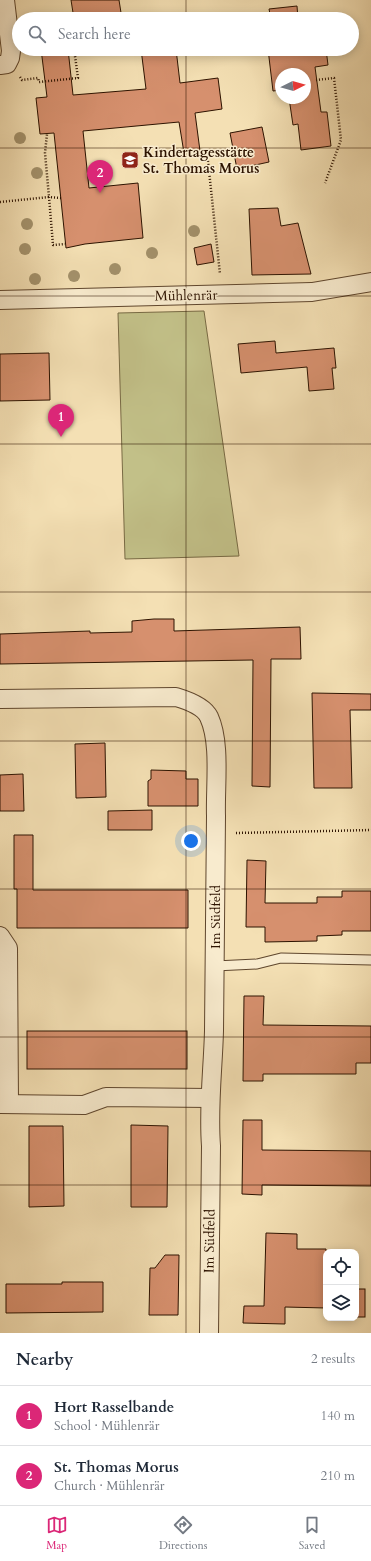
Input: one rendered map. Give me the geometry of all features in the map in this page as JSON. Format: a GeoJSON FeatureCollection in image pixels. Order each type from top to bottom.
{"type":"FeatureCollection","features":[{"type":"Feature","properties":{"kind":"street"},"geometry":{"type":"LineString","coordinates":[[3,64],[10,58],[11,51],[5,0]]}},
{"type":"Feature","properties":{"kind":"street","name":"Mühlenrär"},"geometry":{"type":"LineString","coordinates":[[0,295],[312,292],[371,282]]}},
{"type":"Feature","properties":{"kind":"street","name":"Im Südfeld"},"geometry":{"type":"LineString","coordinates":[[0,699],[176,697],[192,703],[208,715],[215,738],[216,834],[212,1090],[210,1098],[209,1121],[211,1146],[209,1333]]}},
{"type":"Feature","properties":{"kind":"street"},"geometry":{"type":"LineString","coordinates":[[0,936],[8,948],[5,1104],[84,1105],[106,1097],[210,1098]]}},
{"type":"Feature","properties":{"kind":"lane"},"geometry":{"type":"LineString","coordinates":[[215,966],[257,964],[281,958],[371,960]]}},
{"type":"Feature","properties":{"kind":"path"},"geometry":{"type":"LineString","coordinates":[[3,64],[22,80],[38,78],[39,82],[78,78],[75,56]]}},
{"type":"Feature","properties":{"kind":"path"},"geometry":{"type":"LineString","coordinates":[[316,80],[334,78],[341,140],[325,183]]}},
{"type":"Feature","properties":{"kind":"path"},"geometry":{"type":"LineString","coordinates":[[47,134],[45,153],[53,245],[65,244]]}},
{"type":"Feature","properties":{"kind":"path"},"geometry":{"type":"LineString","coordinates":[[206,152],[222,294]]}},
{"type":"Feature","properties":{"kind":"path"},"geometry":{"type":"LineString","coordinates":[[0,202],[49,197],[61,198]]}},
{"type":"Feature","properties":{"kind":"path"},"geometry":{"type":"LineString","coordinates":[[216,834],[371,830]]}},
{"type":"Feature","properties":{"kind":"shaded area"},"geometry":{"type":"Polygon","coordinates":[[[204,311],[239,556],[125,559],[118,313],[204,311]]]}},
{"type":"Feature","properties":{"kind":"building"},"geometry":{"type":"Polygon","coordinates":[[[71,0],[119,0],[121,12],[73,12],[71,0]]]}},
{"type":"Feature","properties":{"kind":"building"},"geometry":{"type":"Polygon","coordinates":[[[297,6],[297,12],[270,12],[269,9],[297,6]]]}},
{"type":"Feature","properties":{"kind":"building"},"geometry":{"type":"Polygon","coordinates":[[[42,56],[69,56],[73,95],[146,89],[142,56],[177,56],[180,83],[218,78],[222,109],[195,113],[200,151],[184,153],[179,122],[83,131],[89,188],[138,183],[143,238],[85,244],[66,248],[54,133],[40,134],[36,98],[47,97],[42,56]]]}},
{"type":"Feature","properties":{"kind":"building"},"geometry":{"type":"Polygon","coordinates":[[[269,56],[327,56],[328,65],[315,67],[321,112],[327,112],[331,146],[301,150],[298,124],[293,125],[290,104],[311,104],[311,68],[275,68],[275,91],[273,91],[269,56]]]}},
{"type":"Feature","properties":{"kind":"building"},"geometry":{"type":"Polygon","coordinates":[[[262,127],[269,162],[237,169],[230,133],[262,127]]]}},
{"type":"Feature","properties":{"kind":"building"},"geometry":{"type":"Polygon","coordinates":[[[278,208],[281,226],[298,223],[311,274],[252,275],[249,209],[278,208]]]}},
{"type":"Feature","properties":{"kind":"building"},"geometry":{"type":"Polygon","coordinates":[[[211,244],[214,262],[197,265],[194,248],[211,244]]]}},
{"type":"Feature","properties":{"kind":"building"},"geometry":{"type":"Polygon","coordinates":[[[275,341],[276,353],[334,348],[336,368],[332,368],[334,389],[309,391],[307,367],[241,373],[238,344],[275,341]]]}},
{"type":"Feature","properties":{"kind":"building"},"geometry":{"type":"Polygon","coordinates":[[[49,353],[50,400],[0,401],[0,354],[49,353]]]}},
{"type":"Feature","properties":{"kind":"building"},"geometry":{"type":"Polygon","coordinates":[[[174,619],[174,631],[300,627],[301,659],[271,659],[270,787],[252,786],[253,660],[0,664],[0,634],[90,631],[90,633],[132,632],[132,621],[174,619]]]}},
{"type":"Feature","properties":{"kind":"building"},"geometry":{"type":"Polygon","coordinates":[[[312,693],[371,694],[371,710],[350,710],[352,788],[314,788],[312,693]]]}},
{"type":"Feature","properties":{"kind":"building"},"geometry":{"type":"Polygon","coordinates":[[[105,743],[106,797],[76,798],[75,744],[105,743]]]}},
{"type":"Feature","properties":{"kind":"building"},"geometry":{"type":"Polygon","coordinates":[[[151,770],[186,771],[186,779],[198,779],[198,806],[148,806],[148,781],[151,779],[151,770]]]}},
{"type":"Feature","properties":{"kind":"building"},"geometry":{"type":"Polygon","coordinates":[[[23,774],[24,811],[0,811],[0,775],[23,774]]]}},
{"type":"Feature","properties":{"kind":"building"},"geometry":{"type":"Polygon","coordinates":[[[152,810],[152,830],[108,830],[108,811],[152,810]]]}},
{"type":"Feature","properties":{"kind":"building"},"geometry":{"type":"Polygon","coordinates":[[[14,835],[33,835],[33,890],[188,890],[188,928],[17,928],[17,889],[14,889],[14,835]]]}},
{"type":"Feature","properties":{"kind":"building"},"geometry":{"type":"Polygon","coordinates":[[[247,860],[266,861],[265,903],[317,903],[317,897],[342,897],[342,891],[371,891],[371,931],[342,931],[342,935],[317,936],[317,941],[265,942],[265,927],[246,927],[247,860]]]}},
{"type":"Feature","properties":{"kind":"building"},"geometry":{"type":"Polygon","coordinates":[[[244,996],[264,996],[263,1025],[371,1026],[371,1063],[356,1063],[356,1074],[263,1074],[263,1081],[243,1081],[244,996]]]}},
{"type":"Feature","properties":{"kind":"building"},"geometry":{"type":"Polygon","coordinates":[[[27,1031],[187,1031],[187,1069],[27,1069],[27,1031]]]}},
{"type":"Feature","properties":{"kind":"building"},"geometry":{"type":"Polygon","coordinates":[[[243,1120],[262,1120],[262,1150],[371,1151],[371,1186],[262,1185],[262,1195],[242,1194],[243,1120]]]}},
{"type":"Feature","properties":{"kind":"building"},"geometry":{"type":"Polygon","coordinates":[[[131,1125],[168,1126],[167,1207],[131,1207],[131,1125]]]}},
{"type":"Feature","properties":{"kind":"building"},"geometry":{"type":"Polygon","coordinates":[[[29,1126],[63,1126],[64,1206],[29,1207],[29,1126]]]}},
{"type":"Feature","properties":{"kind":"building"},"geometry":{"type":"Polygon","coordinates":[[[266,1233],[297,1234],[297,1249],[323,1249],[323,1308],[285,1307],[285,1324],[243,1323],[244,1306],[264,1306],[266,1233]]]}},
{"type":"Feature","properties":{"kind":"building"},"geometry":{"type":"Polygon","coordinates":[[[165,1255],[179,1255],[178,1315],[149,1315],[150,1268],[155,1268],[165,1255]]]}},
{"type":"Feature","properties":{"kind":"building"},"geometry":{"type":"Polygon","coordinates":[[[62,1282],[103,1282],[103,1312],[6,1313],[6,1284],[62,1284],[62,1282]]]}},
{"type":"Feature","properties":{"kind":"building"},"geometry":{"type":"Polygon","coordinates":[[[359,1289],[365,1289],[365,1317],[359,1317],[359,1289]]]}},
{"type":"Feature","properties":{"kind":"place","name":"Kindertagesstätte St. Thomas Morus"},"geometry":{"type":"Point","coordinates":[130,160]}},
{"type":"Feature","properties":{"kind":"place","name":"St. Thomas Morus"},"geometry":{"type":"Point","coordinates":[100,193]}},
{"type":"Feature","properties":{"kind":"place","name":"Hort Rasselbande"},"geometry":{"type":"Point","coordinates":[61,437]}}]}
